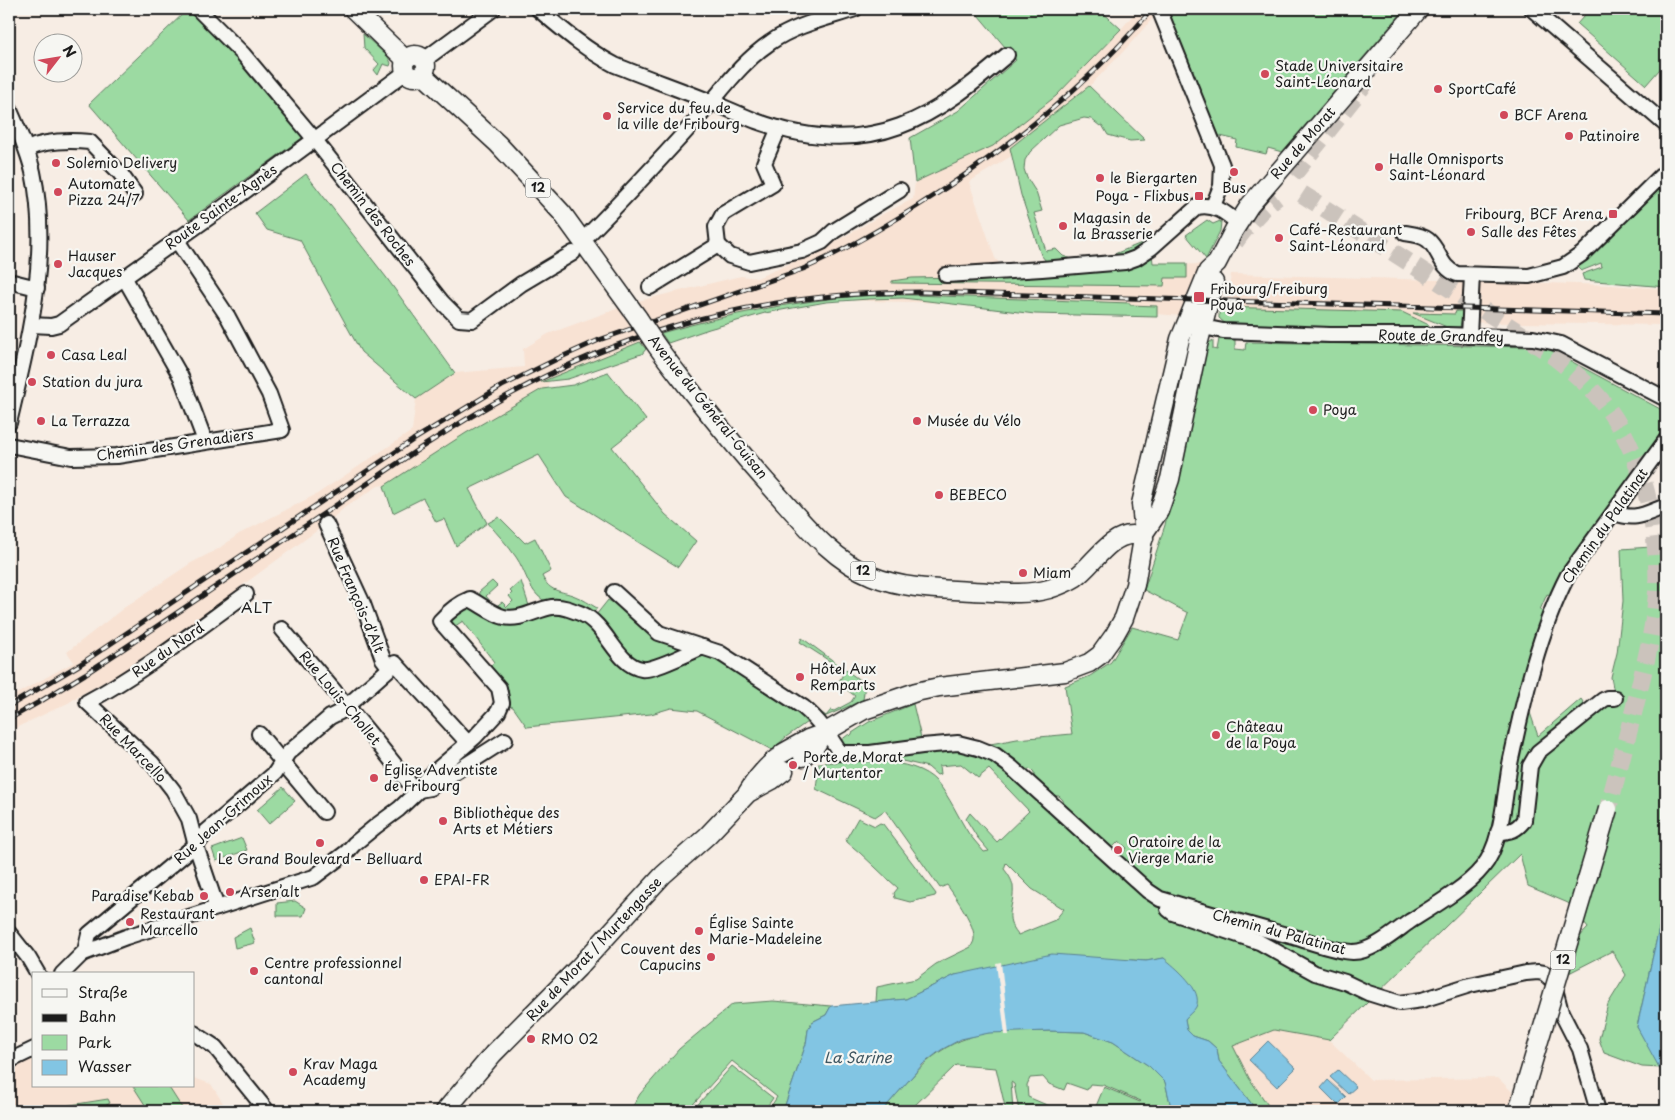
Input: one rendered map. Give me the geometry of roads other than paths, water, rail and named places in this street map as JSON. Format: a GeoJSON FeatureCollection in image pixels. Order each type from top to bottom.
{"type":"FeatureCollection","features":[{"type":"Feature","properties":{"kind":"main road","name":"Avenue du Général-Guisan"},"geometry":{"type":"LineString","coordinates":[[353,9],[498,144],[562,213],[578,247],[638,318],[652,340],[735,446],[800,519],[828,548],[847,564],[888,582],[912,586],[1020,592],[1046,589],[1076,577],[1091,565],[1104,549],[1120,538],[1133,535],[1144,536]]}},
{"type":"Feature","properties":{"kind":"main road","name":"Rue de Morat"},"geometry":{"type":"LineString","coordinates":[[1144,536],[1141,504],[1180,339],[1208,271],[1217,263],[1238,223],[1272,180],[1419,9]]}},
{"type":"Feature","properties":{"kind":"main road","name":"Rue de Morat"},"geometry":{"type":"LineString","coordinates":[[825,733],[864,710],[916,692],[1051,675],[1077,669],[1100,655],[1124,618],[1135,585],[1144,536],[1196,333],[1216,274],[1217,263]]}},
{"type":"Feature","properties":{"kind":"main road"},"geometry":{"type":"LineString","coordinates":[[803,757],[825,733]]}},
{"type":"Feature","properties":{"kind":"main road","name":"Rue de Morat / Murtengasse"},"geometry":{"type":"LineString","coordinates":[[444,1111],[493,1054],[578,968],[652,886],[701,842],[748,793],[772,780],[781,761],[808,739],[825,733]]}},
{"type":"Feature","properties":{"kind":"main road","name":"12"},"geometry":{"type":"LineString","coordinates":[[1518,1111],[1608,809]]}},
{"type":"Feature","properties":{"kind":"street","name":"Chemin des Roches"},"geometry":{"type":"LineString","coordinates":[[198,9],[243,54],[314,139],[442,302],[459,319],[472,320],[521,284],[578,247],[644,178],[712,102],[735,73],[771,42],[796,30],[855,9]]}},
{"type":"Feature","properties":{"kind":"street","name":"Route Sainte-Agnès"},"geometry":{"type":"LineString","coordinates":[[31,325],[51,326],[59,324],[225,206],[492,9]]}},
{"type":"Feature","properties":{"kind":"street"},"geometry":{"type":"LineString","coordinates":[[538,9],[565,33],[596,55],[620,67],[756,121],[829,138],[874,135],[924,116],[958,94],[1007,54]]}},
{"type":"Feature","properties":{"kind":"street"},"geometry":{"type":"LineString","coordinates":[[1159,9],[1222,165],[1221,186],[1213,206]]}},
{"type":"Feature","properties":{"kind":"street"},"geometry":{"type":"LineString","coordinates":[[1532,9],[1666,125]]}},
{"type":"Feature","properties":{"kind":"street"},"geometry":{"type":"LineString","coordinates":[[9,108],[26,149],[38,199],[40,236],[37,288],[31,325],[12,392],[9,423]]}},
{"type":"Feature","properties":{"kind":"street"},"geometry":{"type":"LineString","coordinates":[[780,128],[764,163],[773,184],[723,214],[716,227],[718,246],[730,256],[749,262],[802,251],[822,242],[834,231],[900,190]]}},
{"type":"Feature","properties":{"kind":"street"},"geometry":{"type":"LineString","coordinates":[[26,149],[40,143],[71,140],[90,142],[120,173],[135,194]]}},
{"type":"Feature","properties":{"kind":"street"},"geometry":{"type":"LineString","coordinates":[[1404,233],[1423,236],[1429,240],[1444,266],[1457,274],[1529,276],[1563,267],[1582,254],[1666,171]]}},
{"type":"Feature","properties":{"kind":"street"},"geometry":{"type":"LineString","coordinates":[[946,275],[1125,262],[1136,258],[1151,248],[1198,207],[1213,206],[1225,212],[1238,223]]}},
{"type":"Feature","properties":{"kind":"street","name":"Chemin des Grenadiers"},"geometry":{"type":"LineString","coordinates":[[9,444],[71,457],[117,456],[282,430],[270,394],[228,317],[176,239]]}},
{"type":"Feature","properties":{"kind":"street"},"geometry":{"type":"LineString","coordinates":[[650,287],[718,246]]}},
{"type":"Feature","properties":{"kind":"street"},"geometry":{"type":"LineString","coordinates":[[1469,336],[1472,274]]}},
{"type":"Feature","properties":{"kind":"street"},"geometry":{"type":"LineString","coordinates":[[124,277],[181,377],[205,441]]}},
{"type":"Feature","properties":{"kind":"street"},"geometry":{"type":"LineString","coordinates":[[9,281],[37,288]]}},
{"type":"Feature","properties":{"kind":"street","name":"Route de Grandfey"},"geometry":{"type":"LineString","coordinates":[[1196,333],[1223,331],[1330,336],[1533,338],[1561,344],[1666,399]]}},
{"type":"Feature","properties":{"kind":"street","name":"Chemin du Palatinat"},"geometry":{"type":"LineString","coordinates":[[825,733],[840,753],[870,754],[913,747],[958,743],[978,748],[995,755],[1011,767],[1148,892],[1160,899],[1324,945],[1352,952],[1362,951],[1392,934],[1459,889],[1482,869],[1491,853],[1498,832],[1525,695],[1553,608],[1568,576],[1666,440]]}},
{"type":"Feature","properties":{"kind":"street"},"geometry":{"type":"LineString","coordinates":[[1614,513],[1628,518],[1636,517],[1666,506]]}},
{"type":"Feature","properties":{"kind":"street","name":"Rue François-d'Alt"},"geometry":{"type":"LineString","coordinates":[[326,524],[363,604],[384,659],[390,668],[395,663],[468,743]]}},
{"type":"Feature","properties":{"kind":"street"},"geometry":{"type":"LineString","coordinates":[[614,592],[660,633],[720,653],[803,707],[815,716],[825,733]]}},
{"type":"Feature","properties":{"kind":"street","name":"Rue du Nord"},"geometry":{"type":"LineString","coordinates":[[87,702],[104,693],[183,640],[246,594]]}},
{"type":"Feature","properties":{"kind":"street"},"geometry":{"type":"LineString","coordinates":[[84,953],[126,937],[314,877],[393,814],[418,791],[425,780],[468,743],[498,712],[502,703],[498,688],[440,621],[460,603],[470,599],[504,617],[527,615],[551,607],[564,608],[584,615],[596,623],[620,654],[632,665],[643,670],[657,667],[703,647]]}},
{"type":"Feature","properties":{"kind":"street","name":"Rue Louis-Chollet"},"geometry":{"type":"LineString","coordinates":[[282,629],[418,791]]}},
{"type":"Feature","properties":{"kind":"street","name":"Rue Jean-Grimoux"},"geometry":{"type":"LineString","coordinates":[[64,972],[84,953],[89,934],[196,846],[207,831],[275,773],[288,753],[346,707],[390,668]]}},
{"type":"Feature","properties":{"kind":"street"},"geometry":{"type":"LineString","coordinates":[[1498,832],[1510,832],[1519,827],[1524,820],[1530,766],[1538,752],[1603,700],[1615,698]]}},
{"type":"Feature","properties":{"kind":"street","name":"Rue Marcello"},"geometry":{"type":"LineString","coordinates":[[87,702],[152,763],[173,790],[189,819],[217,908]]}},
{"type":"Feature","properties":{"kind":"street"},"geometry":{"type":"LineString","coordinates":[[259,734],[324,812]]}},
{"type":"Feature","properties":{"kind":"street"},"geometry":{"type":"LineString","coordinates":[[418,791],[430,788],[505,740]]}},
{"type":"Feature","properties":{"kind":"street"},"geometry":{"type":"LineString","coordinates":[[1160,899],[1173,913],[1259,942],[1315,972],[1345,982],[1368,993],[1400,1003],[1422,1000],[1470,985],[1526,973],[1544,973],[1553,981],[1561,1012],[1583,1056],[1598,1111]]}},
{"type":"Feature","properties":{"kind":"street"},"geometry":{"type":"LineString","coordinates":[[9,933],[28,957],[37,972]]}},
{"type":"Feature","properties":{"kind":"street"},"geometry":{"type":"LineString","coordinates":[[195,1033],[215,1047],[267,1111]]}},
{"type":"Feature","properties":{"kind":"street"},"geometry":{"type":"LineString","coordinates":[[9,1061],[32,1050]]}},
{"type":"Feature","properties":{"kind":"water"},"geometry":{"type":"Polygon","coordinates":[[[1666,897],[1666,1080],[1637,1027],[1666,897]]]}},
{"type":"Feature","properties":{"kind":"water","name":"La Sarine"},"geometry":{"type":"Polygon","coordinates":[[[1052,954],[1146,961],[1164,958],[1187,980],[1196,993],[1196,1007],[1185,1019],[1187,1030],[1193,1036],[1208,1041],[1217,1049],[1219,1061],[1257,1111],[1172,1111],[1165,1082],[1149,1066],[1113,1042],[1084,1032],[1049,1031],[989,1033],[961,1039],[941,1050],[923,1064],[882,1111],[783,1111],[806,1044],[808,1030],[812,1022],[826,1015],[831,1006],[906,999],[955,975],[1052,954]]]}},
{"type":"Feature","properties":{"kind":"water"},"geometry":{"type":"Polygon","coordinates":[[[1268,1041],[1296,1068],[1277,1087],[1249,1060],[1268,1041]]]}},
{"type":"Feature","properties":{"kind":"water"},"geometry":{"type":"Polygon","coordinates":[[[1338,1070],[1356,1087],[1348,1094],[1330,1077],[1338,1070]]]}},
{"type":"Feature","properties":{"kind":"water"},"geometry":{"type":"Polygon","coordinates":[[[1328,1080],[1346,1097],[1338,1105],[1321,1088],[1328,1080]]]}},
{"type":"Feature","properties":{"kind":"tunnel"},"geometry":{"type":"LineString","coordinates":[[1293,175],[1366,82]]}},
{"type":"Feature","properties":{"kind":"tunnel"},"geometry":{"type":"LineString","coordinates":[[1302,194],[1532,341],[1563,363],[1600,399],[1621,428],[1640,472],[1647,496],[1656,545],[1657,592],[1653,626],[1646,659],[1608,809]]}},
{"type":"Feature","properties":{"kind":"tunnel"},"geometry":{"type":"LineString","coordinates":[[1235,242],[1254,218],[1277,197]]}},
{"type":"Feature","properties":{"kind":"tunnel"},"geometry":{"type":"LineString","coordinates":[[1190,339],[1200,312]]}},
{"type":"Feature","properties":{"kind":"railway"},"geometry":{"type":"LineString","coordinates":[[9,706],[79,665],[413,440],[502,386],[599,340],[803,269],[846,248],[902,216],[981,164],[1042,117],[1099,66],[1152,9]]}},
{"type":"Feature","properties":{"kind":"railway"},"geometry":{"type":"LineString","coordinates":[[9,719],[85,674],[396,464],[484,409],[549,374],[592,355],[636,338],[711,316],[801,299],[893,292],[1666,314]]}},
{"type":"Feature","properties":{"kind":"place","name":"Stade Universitaire Saint-Léonard"},"geometry":{"type":"Point","coordinates":[1265,74]}},
{"type":"Feature","properties":{"kind":"place","name":"SportCafé"},"geometry":{"type":"Point","coordinates":[1438,89]}},
{"type":"Feature","properties":{"kind":"place","name":"BCF Arena"},"geometry":{"type":"Point","coordinates":[1504,115]}},
{"type":"Feature","properties":{"kind":"place","name":"Service du feu de la ville de Fribourg"},"geometry":{"type":"Point","coordinates":[607,116]}},
{"type":"Feature","properties":{"kind":"place","name":"Patinoire"},"geometry":{"type":"Point","coordinates":[1569,136]}},
{"type":"Feature","properties":{"kind":"place","name":"Solemio Delivery"},"geometry":{"type":"Point","coordinates":[56,163]}},
{"type":"Feature","properties":{"kind":"place","name":"Halle Omnisports Saint-Léonard"},"geometry":{"type":"Point","coordinates":[1379,167]}},
{"type":"Feature","properties":{"kind":"place","name":"Bus"},"geometry":{"type":"Point","coordinates":[1234,172]}},
{"type":"Feature","properties":{"kind":"place","name":"le Biergarten"},"geometry":{"type":"Point","coordinates":[1100,178]}},
{"type":"Feature","properties":{"kind":"place","name":"Automate Pizza 24/7"},"geometry":{"type":"Point","coordinates":[58,192]}},
{"type":"Feature","properties":{"kind":"place","name":"Poya - Flixbus"},"geometry":{"type":"Point","coordinates":[1199,196]}},
{"type":"Feature","properties":{"kind":"place","name":"Fribourg, BCF Arena"},"geometry":{"type":"Point","coordinates":[1613,214]}},
{"type":"Feature","properties":{"kind":"place","name":"Magasin de la Brasserie"},"geometry":{"type":"Point","coordinates":[1063,226]}},
{"type":"Feature","properties":{"kind":"place","name":"Salle des Fêtes"},"geometry":{"type":"Point","coordinates":[1471,232]}},
{"type":"Feature","properties":{"kind":"place","name":"Café-Restaurant Saint-Léonard"},"geometry":{"type":"Point","coordinates":[1279,238]}},
{"type":"Feature","properties":{"kind":"place","name":"Hauser Jacques"},"geometry":{"type":"Point","coordinates":[58,264]}},
{"type":"Feature","properties":{"kind":"place","name":"Fribourg/Freiburg Poya"},"geometry":{"type":"Point","coordinates":[1199,297]}},
{"type":"Feature","properties":{"kind":"place","name":"Casa Leal"},"geometry":{"type":"Point","coordinates":[51,355]}},
{"type":"Feature","properties":{"kind":"place","name":"Station du jura"},"geometry":{"type":"Point","coordinates":[32,382]}},
{"type":"Feature","properties":{"kind":"place","name":"Poya"},"geometry":{"type":"Point","coordinates":[1313,410]}},
{"type":"Feature","properties":{"kind":"place","name":"La Terrazza"},"geometry":{"type":"Point","coordinates":[41,421]}},
{"type":"Feature","properties":{"kind":"place","name":"Musée du Vélo"},"geometry":{"type":"Point","coordinates":[917,421]}},
{"type":"Feature","properties":{"kind":"place","name":"BEBECO"},"geometry":{"type":"Point","coordinates":[939,495]}},
{"type":"Feature","properties":{"kind":"place","name":"Miam"},"geometry":{"type":"Point","coordinates":[1023,573]}},
{"type":"Feature","properties":{"kind":"place","name":"Hôtel Aux Remparts"},"geometry":{"type":"Point","coordinates":[800,677]}},
{"type":"Feature","properties":{"kind":"place","name":"Château de la Poya"},"geometry":{"type":"Point","coordinates":[1216,735]}},
{"type":"Feature","properties":{"kind":"place","name":"Porte de Morat / Murtentor"},"geometry":{"type":"Point","coordinates":[793,765]}},
{"type":"Feature","properties":{"kind":"place","name":"Église Adventiste de Fribourg"},"geometry":{"type":"Point","coordinates":[374,778]}},
{"type":"Feature","properties":{"kind":"place","name":"Bibliothèque des Arts et Métiers"},"geometry":{"type":"Point","coordinates":[443,821]}},
{"type":"Feature","properties":{"kind":"place","name":"Le Grand Boulevard – Belluard"},"geometry":{"type":"Point","coordinates":[320,843]}},
{"type":"Feature","properties":{"kind":"place","name":"Oratoire de la Vierge Marie"},"geometry":{"type":"Point","coordinates":[1118,850]}},
{"type":"Feature","properties":{"kind":"place","name":"EPAI-FR"},"geometry":{"type":"Point","coordinates":[424,880]}},
{"type":"Feature","properties":{"kind":"place","name":"Arsen’alt"},"geometry":{"type":"Point","coordinates":[230,892]}},
{"type":"Feature","properties":{"kind":"place","name":"Paradise Kebab"},"geometry":{"type":"Point","coordinates":[204,896]}},
{"type":"Feature","properties":{"kind":"place","name":"Restaurant Marcello"},"geometry":{"type":"Point","coordinates":[130,922]}},
{"type":"Feature","properties":{"kind":"place","name":"Église Sainte Marie-Madeleine"},"geometry":{"type":"Point","coordinates":[699,931]}},
{"type":"Feature","properties":{"kind":"place","name":"Couvent des Capucins"},"geometry":{"type":"Point","coordinates":[711,957]}},
{"type":"Feature","properties":{"kind":"place","name":"Centre professionnel cantonal"},"geometry":{"type":"Point","coordinates":[254,971]}},
{"type":"Feature","properties":{"kind":"place","name":"RMO 02"},"geometry":{"type":"Point","coordinates":[531,1039]}},
{"type":"Feature","properties":{"kind":"place","name":"Krav Maga Academy"},"geometry":{"type":"Point","coordinates":[293,1072]}},
{"type":"Feature","properties":{"kind":"district","name":"ALT"},"geometry":{"type":"Point","coordinates":[257,608]}}]}
